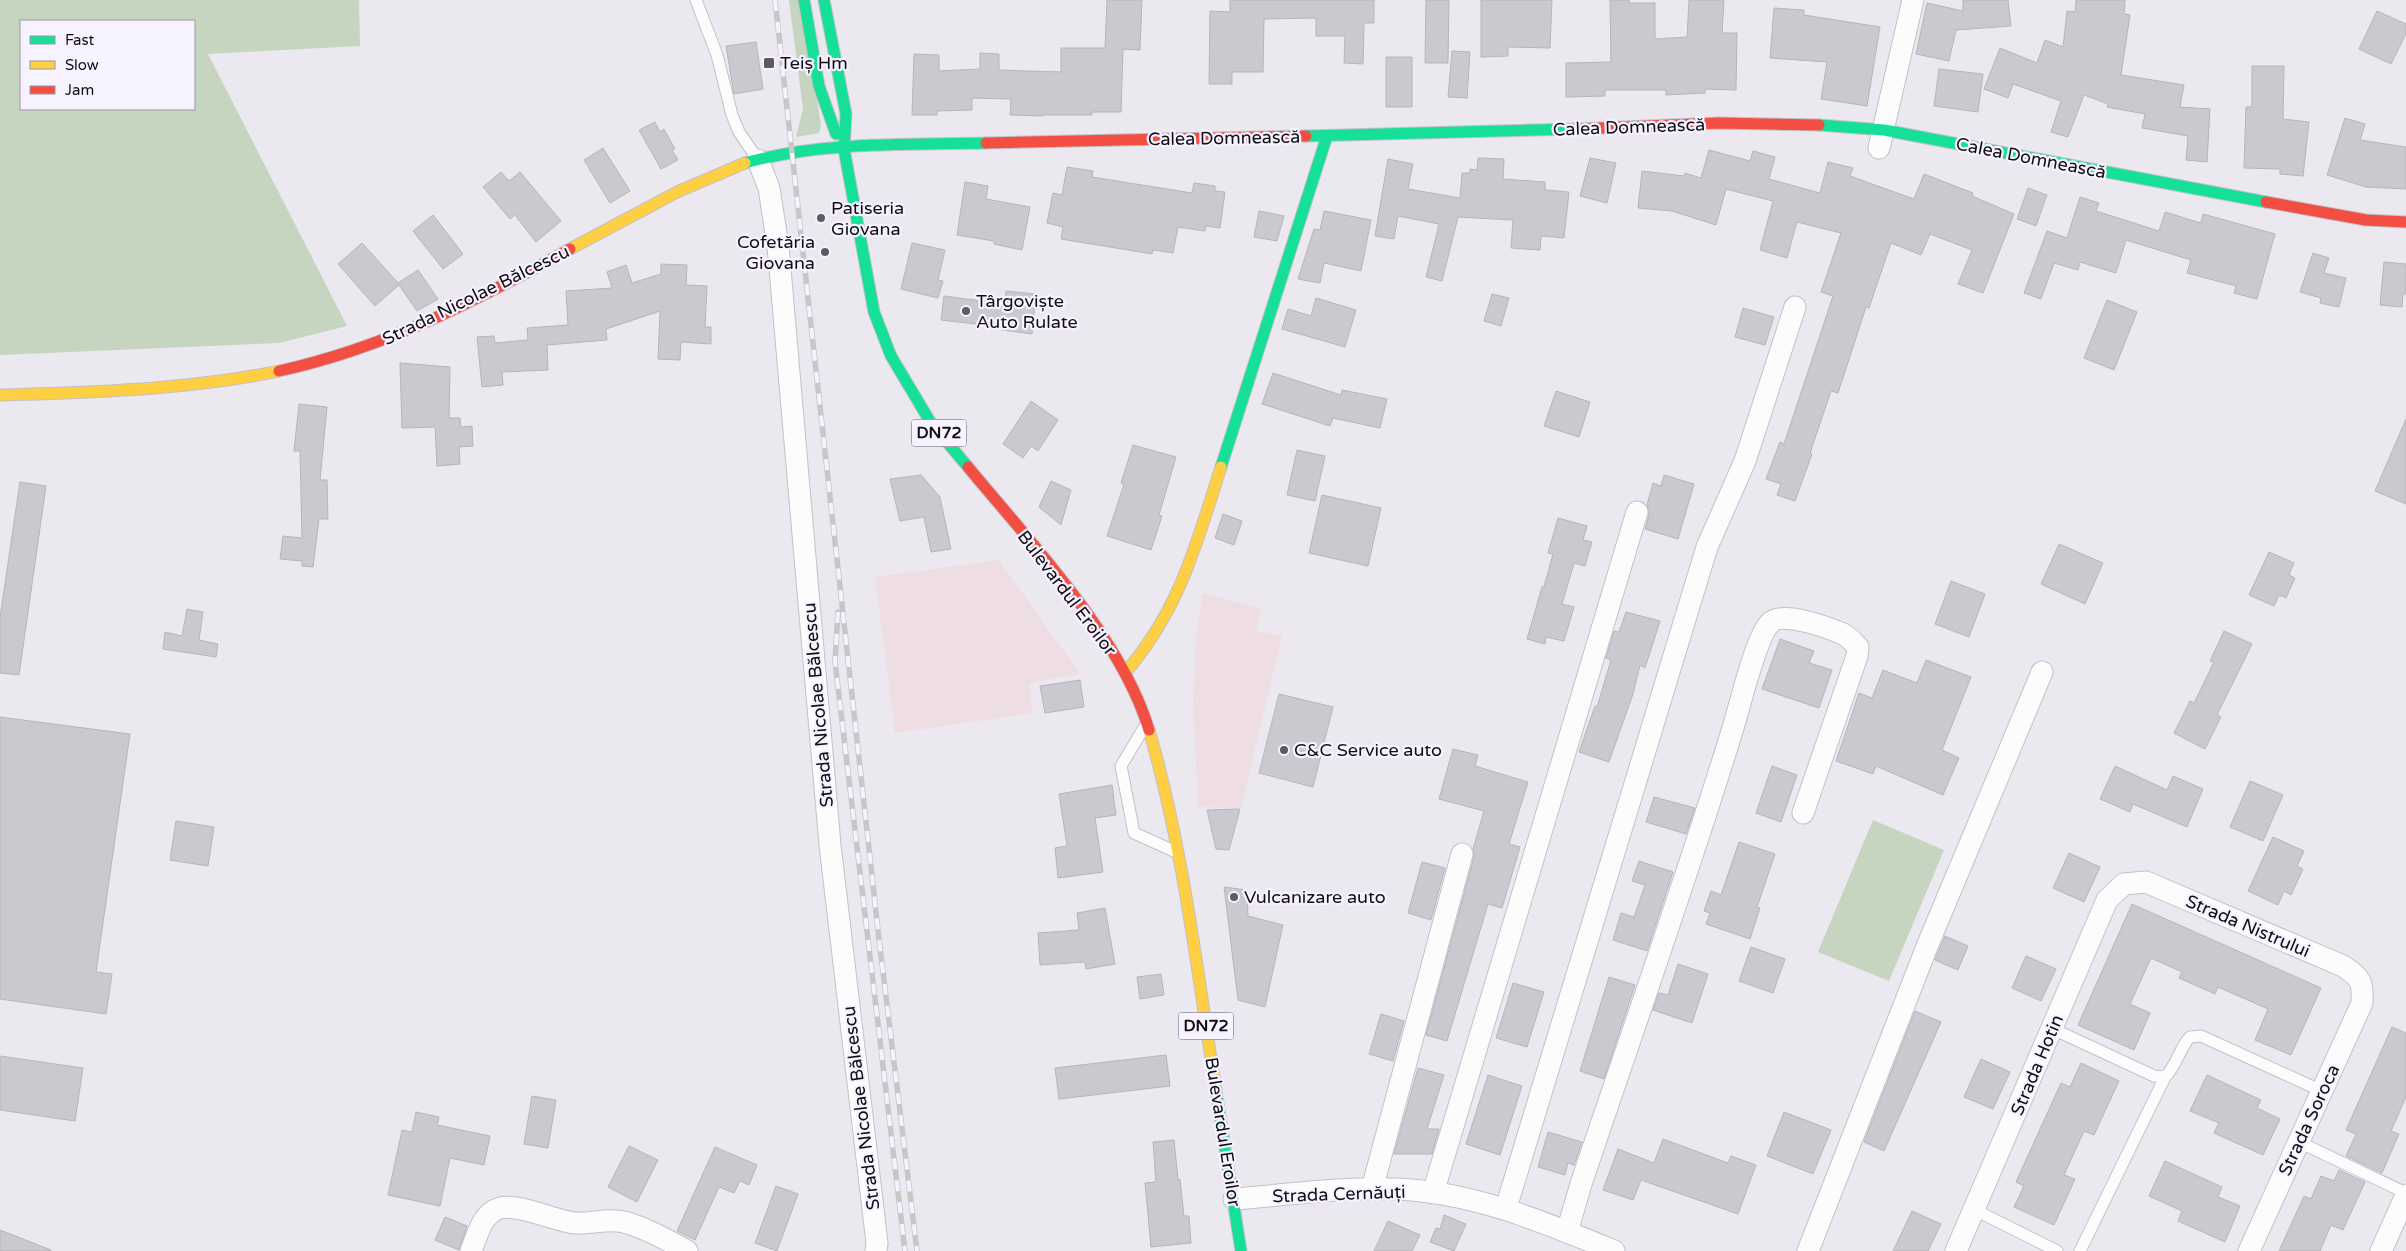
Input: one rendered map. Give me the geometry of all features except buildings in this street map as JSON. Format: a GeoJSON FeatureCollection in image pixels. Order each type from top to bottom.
{"type":"FeatureCollection","features":[{"type":"Feature","properties":{"kind":"main road","name":"Bulevardul Eroilor"},"geometry":{"type":"LineString","coordinates":[[804,0],[828,118],[844,149]]}},
{"type":"Feature","properties":{"kind":"main road","name":"Bulevardul Eroilor"},"geometry":{"type":"LineString","coordinates":[[824,0],[846,114],[844,149],[874,312],[891,356],[931,422],[1051,567],[1092,620],[1125,673],[1147,723],[1163,778],[1178,853],[1241,1251]]}},
{"type":"Feature","properties":{"kind":"main road","name":"Calea Domnească"},"geometry":{"type":"LineString","coordinates":[[844,149],[919,143],[1327,136],[1556,130],[1719,123],[1817,124],[1881,144],[2366,220],[2406,222]]}},
{"type":"Feature","properties":{"kind":"main road"},"geometry":{"type":"LineString","coordinates":[[1125,673],[1160,629],[1175,603],[1188,571],[1327,136]]}},
{"type":"Feature","properties":{"kind":"main road","name":"Strada Nicolae Bălcescu"},"geometry":{"type":"LineString","coordinates":[[0,395],[123,391],[202,385],[284,372],[356,352],[413,330],[698,182],[758,160],[792,153],[844,149]]}},
{"type":"Feature","properties":{"kind":"main road"},"geometry":{"type":"LineString","coordinates":[[844,149],[879,157]]}},
{"type":"Feature","properties":{"kind":"street"},"geometry":{"type":"LineString","coordinates":[[1881,144],[1914,0]]}},
{"type":"Feature","properties":{"kind":"street","name":"Strada Nicolae Bălcescu"},"geometry":{"type":"LineString","coordinates":[[758,160],[769,188],[778,246],[830,845],[877,1243],[876,1251]]}},
{"type":"Feature","properties":{"kind":"street"},"geometry":{"type":"LineString","coordinates":[[1506,1208],[1707,547],[1745,461],[1796,307]]}},
{"type":"Feature","properties":{"kind":"street"},"geometry":{"type":"LineString","coordinates":[[1433,1193],[1637,512]]}},
{"type":"Feature","properties":{"kind":"street"},"geometry":{"type":"LineString","coordinates":[[1568,1232],[1584,1175],[1722,764],[1756,652],[1765,630],[1780,617],[1791,618],[1844,634],[1858,646],[1857,656],[1804,813]]}},
{"type":"Feature","properties":{"kind":"street"},"geometry":{"type":"LineString","coordinates":[[1808,1251],[1928,944],[2042,672]]}},
{"type":"Feature","properties":{"kind":"street"},"geometry":{"type":"LineString","coordinates":[[1372,1189],[1462,854]]}},
{"type":"Feature","properties":{"kind":"street","name":"Strada Nistrului"},"geometry":{"type":"LineString","coordinates":[[2124,884],[2146,882],[2334,962],[2358,976],[2363,987]]}},
{"type":"Feature","properties":{"kind":"street","name":"Strada Hotin"},"geometry":{"type":"LineString","coordinates":[[1956,1251],[2107,900],[2124,884]]}},
{"type":"Feature","properties":{"kind":"street","name":"Strada Soroca"},"geometry":{"type":"LineString","coordinates":[[2249,1251],[2362,1003],[2363,987]]}},
{"type":"Feature","properties":{"kind":"street","name":"Strada Cernăuți"},"geometry":{"type":"LineString","coordinates":[[1234,1199],[1372,1189],[1433,1193],[1506,1208],[1614,1251]]}},
{"type":"Feature","properties":{"kind":"street"},"geometry":{"type":"LineString","coordinates":[[2381,1251],[2406,1194]]}},
{"type":"Feature","properties":{"kind":"street"},"geometry":{"type":"LineString","coordinates":[[471,1251],[483,1222],[491,1213],[500,1208],[512,1208],[573,1223],[611,1220],[625,1222],[662,1237],[686,1251]]}},
{"type":"Feature","properties":{"kind":"lane"},"geometry":{"type":"LineString","coordinates":[[696,0],[717,55],[732,115],[739,132],[758,160]]}},
{"type":"Feature","properties":{"kind":"lane"},"geometry":{"type":"LineString","coordinates":[[1147,723],[1121,766],[1134,833],[1178,853]]}},
{"type":"Feature","properties":{"kind":"lane"},"geometry":{"type":"LineString","coordinates":[[2053,1029],[2154,1076],[2165,1077]]}},
{"type":"Feature","properties":{"kind":"lane"},"geometry":{"type":"LineString","coordinates":[[2080,1251],[2165,1077],[2174,1067],[2184,1044],[2190,1038],[2200,1036],[2322,1091]]}},
{"type":"Feature","properties":{"kind":"lane"},"geometry":{"type":"LineString","coordinates":[[2299,1142],[2406,1194]]}},
{"type":"Feature","properties":{"kind":"lane"},"geometry":{"type":"LineString","coordinates":[[1975,1210],[2057,1251]]}},
{"type":"Feature","properties":{"kind":"shaded area"},"geometry":{"type":"Polygon","coordinates":[[[999,560],[1080,674],[1029,683],[1033,713],[895,733],[875,577],[999,560]]]}},
{"type":"Feature","properties":{"kind":"shaded area"},"geometry":{"type":"Polygon","coordinates":[[[1202,593],[1261,609],[1256,631],[1282,636],[1241,808],[1198,807],[1193,702],[1196,640],[1202,593]]]}},
{"type":"Feature","properties":{"kind":"green space"},"geometry":{"type":"Polygon","coordinates":[[[0,0],[359,0],[360,46],[208,54],[347,326],[279,343],[0,355],[0,0]]]}},
{"type":"Feature","properties":{"kind":"green space"},"geometry":{"type":"Polygon","coordinates":[[[789,0],[801,0],[821,125],[819,133],[796,137],[803,109],[789,0]]]}},
{"type":"Feature","properties":{"kind":"green space"},"geometry":{"type":"Polygon","coordinates":[[[1873,820],[1944,850],[1889,981],[1818,952],[1873,820]]]}},
{"type":"Feature","properties":{"kind":"railway"},"geometry":{"type":"LineString","coordinates":[[775,0],[879,939],[917,1251]]}},
{"type":"Feature","properties":{"kind":"railway"},"geometry":{"type":"LineString","coordinates":[[838,612],[835,662],[905,1251]]}},
{"type":"Feature","properties":{"kind":"traffic: fast"},"geometry":{"type":"LineString","coordinates":[[804,0],[819,86],[836,134]]}},
{"type":"Feature","properties":{"kind":"traffic: fast"},"geometry":{"type":"LineString","coordinates":[[824,0],[846,114],[844,149],[874,312],[891,356],[931,423],[968,467]]}},
{"type":"Feature","properties":{"kind":"traffic: fast"},"geometry":{"type":"LineString","coordinates":[[1819,125],[1884,130],[2266,202]]}},
{"type":"Feature","properties":{"kind":"traffic: fast"},"geometry":{"type":"LineString","coordinates":[[1306,136],[1577,129]]}},
{"type":"Feature","properties":{"kind":"traffic: fast"},"geometry":{"type":"LineString","coordinates":[[1221,467],[1327,136]]}},
{"type":"Feature","properties":{"kind":"traffic: fast"},"geometry":{"type":"LineString","coordinates":[[745,163],[774,156],[834,148],[895,144],[986,143]]}},
{"type":"Feature","properties":{"kind":"traffic: fast"},"geometry":{"type":"LineString","coordinates":[[1214,1078],[1241,1251]]}},
{"type":"Feature","properties":{"kind":"traffic: slow"},"geometry":{"type":"LineString","coordinates":[[570,249],[677,192],[745,163]]}},
{"type":"Feature","properties":{"kind":"traffic: slow"},"geometry":{"type":"LineString","coordinates":[[0,395],[175,386],[279,371]]}},
{"type":"Feature","properties":{"kind":"traffic: slow"},"geometry":{"type":"LineString","coordinates":[[1125,673],[1160,625],[1173,600],[1194,550],[1221,467]]}},
{"type":"Feature","properties":{"kind":"traffic: slow"},"geometry":{"type":"LineString","coordinates":[[1149,730],[1171,816],[1214,1078]]}},
{"type":"Feature","properties":{"kind":"traffic: jam"},"geometry":{"type":"LineString","coordinates":[[1577,129],[1719,123],[1819,125]]}},
{"type":"Feature","properties":{"kind":"traffic: jam"},"geometry":{"type":"LineString","coordinates":[[986,143],[1306,136]]}},
{"type":"Feature","properties":{"kind":"traffic: jam"},"geometry":{"type":"LineString","coordinates":[[2266,202],[2366,220],[2406,222]]}},
{"type":"Feature","properties":{"kind":"traffic: jam"},"geometry":{"type":"LineString","coordinates":[[279,371],[356,350],[429,321],[500,287],[570,249]]}},
{"type":"Feature","properties":{"kind":"traffic: jam"},"geometry":{"type":"LineString","coordinates":[[968,467],[1045,558],[1096,626],[1118,660],[1136,695],[1149,730]]}},
{"type":"Feature","properties":{"kind":"place","name":"Teiș Hm"},"geometry":{"type":"Point","coordinates":[769,63]}},
{"type":"Feature","properties":{"kind":"place","name":"Patiseria Giovana"},"geometry":{"type":"Point","coordinates":[821,218]}},
{"type":"Feature","properties":{"kind":"place","name":"Cofetăria Giovana"},"geometry":{"type":"Point","coordinates":[825,252]}},
{"type":"Feature","properties":{"kind":"place","name":"Târgoviște Auto Rulate"},"geometry":{"type":"Point","coordinates":[966,311]}},
{"type":"Feature","properties":{"kind":"place","name":"C&C Service auto"},"geometry":{"type":"Point","coordinates":[1284,750]}},
{"type":"Feature","properties":{"kind":"place","name":"Vulcanizare auto"},"geometry":{"type":"Point","coordinates":[1234,897]}}]}
